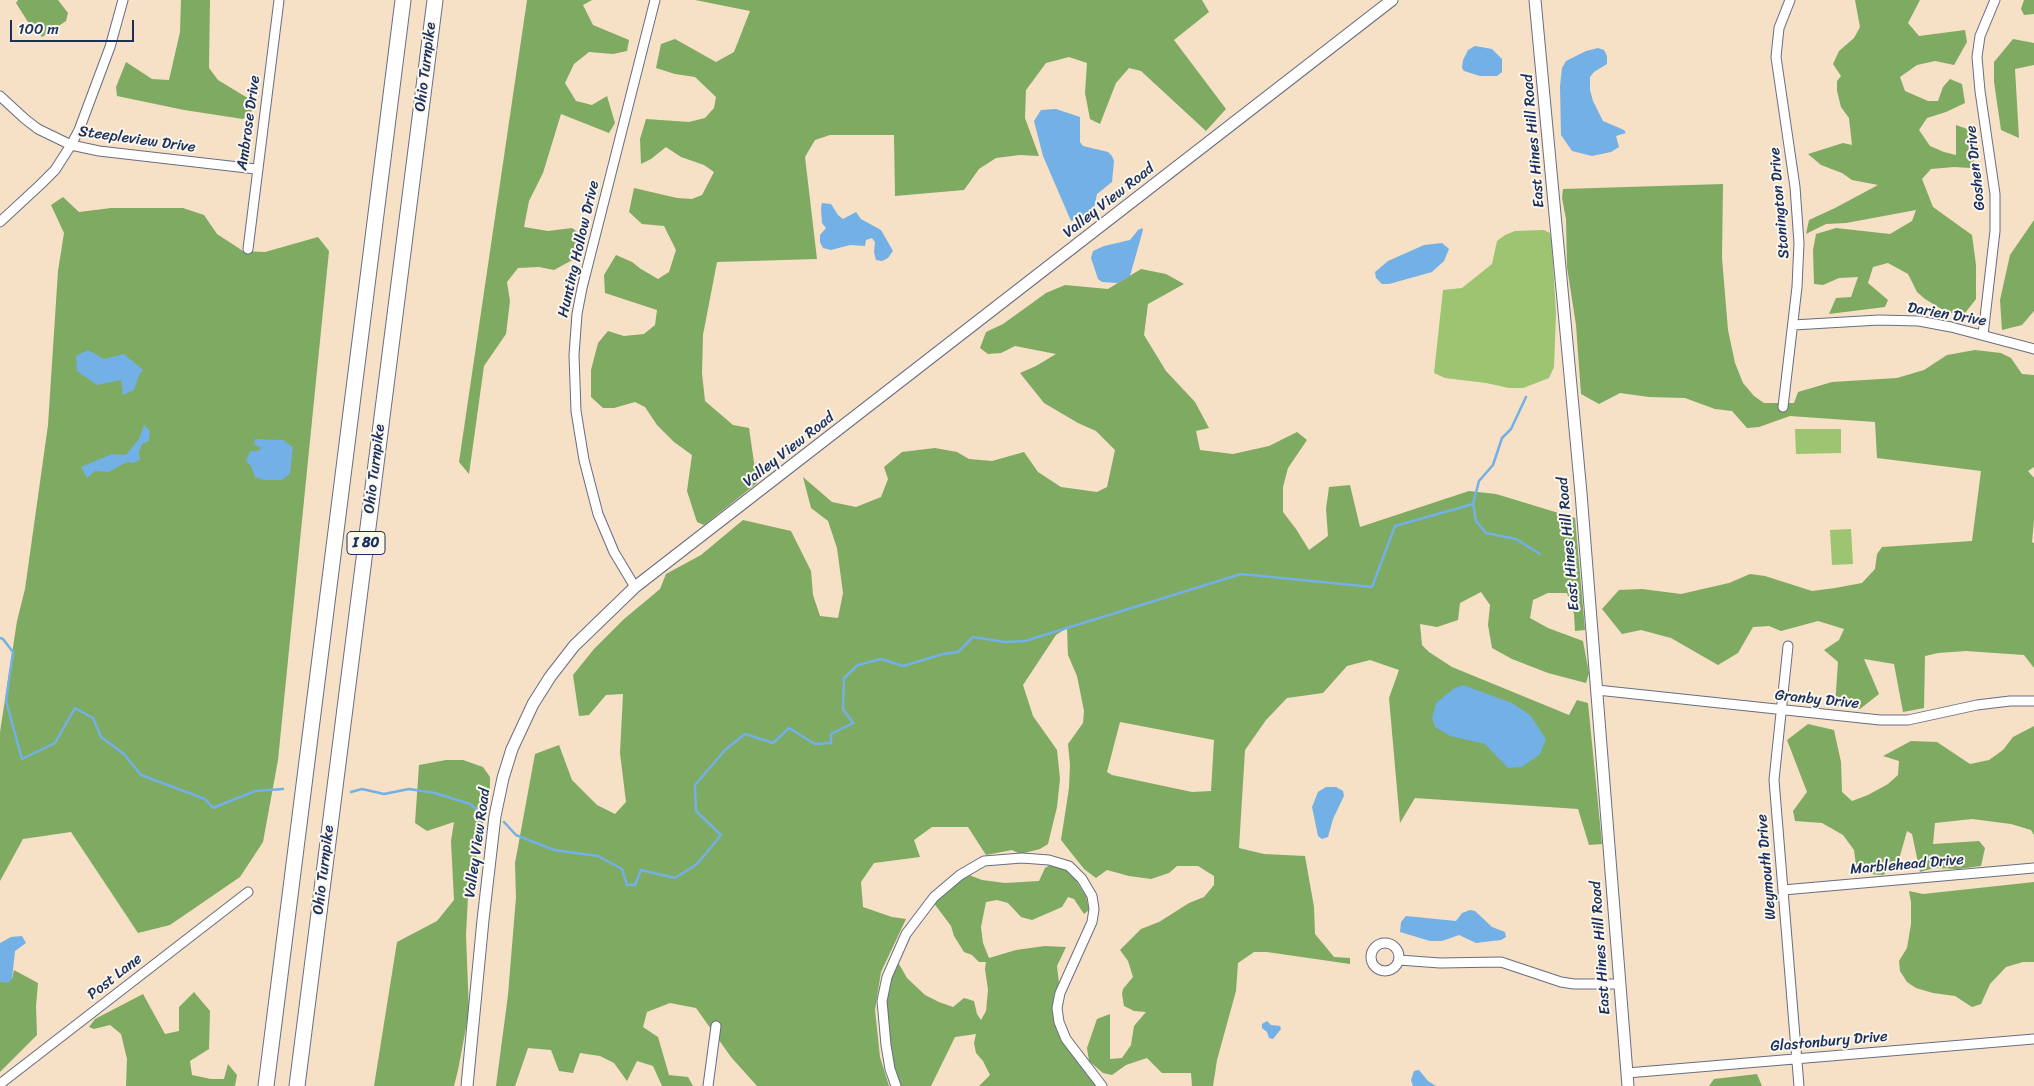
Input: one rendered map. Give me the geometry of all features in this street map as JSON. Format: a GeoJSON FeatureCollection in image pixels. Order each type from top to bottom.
{"type":"FeatureCollection","features":[{"type":"Feature","properties":{"kind":"highway","name":"Ohio Turnpike"},"geometry":{"type":"LineString","coordinates":[[266,1086],[403,0]]}},
{"type":"Feature","properties":{"kind":"highway","name":"Ohio Turnpike"},"geometry":{"type":"LineString","coordinates":[[297,1086],[435,0]]}},
{"type":"Feature","properties":{"kind":"main road","name":"Valley View Road"},"geometry":{"type":"LineString","coordinates":[[467,1086],[482,920],[495,816],[503,778],[512,750],[533,704],[550,677],[574,646],[635,587],[1392,0]]}},
{"type":"Feature","properties":{"kind":"main road","name":"East Hines Hill Road"},"geometry":{"type":"LineString","coordinates":[[1535,0],[1560,256],[1628,1086]]}},
{"type":"Feature","properties":{"kind":"street"},"geometry":{"type":"LineString","coordinates":[[0,222],[41,184],[58,165],[71,145],[110,47],[122,0]]}},
{"type":"Feature","properties":{"kind":"street","name":"Ambrose Drive"},"geometry":{"type":"LineString","coordinates":[[248,249],[256,169],[279,0]]}},
{"type":"Feature","properties":{"kind":"street","name":"Hunting Hollow Drive"},"geometry":{"type":"LineString","coordinates":[[635,587],[614,552],[598,514],[584,460],[576,411],[574,355],[577,314],[582,288],[655,0]]}},
{"type":"Feature","properties":{"kind":"street","name":"Stonington Drive"},"geometry":{"type":"LineString","coordinates":[[1784,407],[1799,262],[1798,223],[1792,160],[1776,57],[1780,28],[1790,0]]}},
{"type":"Feature","properties":{"kind":"street","name":"Goshen Drive"},"geometry":{"type":"LineString","coordinates":[[1983,335],[1995,231],[1995,194],[1977,57],[1980,36],[1995,0]]}},
{"type":"Feature","properties":{"kind":"street","name":"Steepleview Drive"},"geometry":{"type":"LineString","coordinates":[[0,96],[38,129],[71,145],[99,151],[256,169]]}},
{"type":"Feature","properties":{"kind":"street","name":"Darien Drive"},"geometry":{"type":"LineString","coordinates":[[1793,325],[1906,320],[1951,327],[2034,349]]}},
{"type":"Feature","properties":{"kind":"street","name":"Weymouth Drive"},"geometry":{"type":"LineString","coordinates":[[1788,646],[1774,780],[1799,1086]]}},
{"type":"Feature","properties":{"kind":"street","name":"Granby Drive"},"geometry":{"type":"LineString","coordinates":[[1596,690],[1880,720],[1908,720],[2010,701],[2034,701]]}},
{"type":"Feature","properties":{"kind":"street"},"geometry":{"type":"LineString","coordinates":[[896,1086],[890,1069],[886,1045],[882,1001],[886,977],[906,934],[934,897],[960,875],[984,862],[1022,858],[1049,860],[1069,866],[1082,879],[1092,896],[1094,909],[1092,922],[1060,993],[1058,1017],[1066,1038],[1102,1086]]}},
{"type":"Feature","properties":{"kind":"street","name":"Marblehead Drive"},"geometry":{"type":"LineString","coordinates":[[1783,890],[2034,868]]}},
{"type":"Feature","properties":{"kind":"street","name":"Post Lane"},"geometry":{"type":"LineString","coordinates":[[0,1084],[248,892]]}},
{"type":"Feature","properties":{"kind":"street"},"geometry":{"type":"LineString","coordinates":[[1399,960],[1440,963],[1501,962],[1562,982],[1574,984],[1619,984]]}},
{"type":"Feature","properties":{"kind":"street"},"geometry":{"type":"LineString","coordinates":[[708,1086],[716,1026]]}},
{"type":"Feature","properties":{"kind":"street","name":"Glastonbury Drive"},"geometry":{"type":"LineString","coordinates":[[1627,1073],[2034,1038]]}},
{"type":"Feature","properties":{"kind":"green space"},"geometry":{"type":"Polygon","coordinates":[[[18,0],[58,0],[68,13],[66,21],[42,37],[28,22],[16,3],[18,0]]]}},
{"type":"Feature","properties":{"kind":"green space"},"geometry":{"type":"Polygon","coordinates":[[[181,0],[210,0],[209,68],[218,80],[251,100],[253,110],[243,119],[184,110],[117,96],[116,87],[126,62],[152,79],[169,80],[180,32],[181,0]]]}},
{"type":"Feature","properties":{"kind":"green space"},"geometry":{"type":"Polygon","coordinates":[[[527,0],[592,0],[583,5],[593,25],[629,40],[627,51],[613,54],[589,52],[574,64],[565,83],[576,101],[592,105],[607,96],[615,123],[609,133],[561,114],[543,173],[529,201],[524,227],[548,231],[572,228],[583,236],[576,258],[554,270],[539,267],[518,268],[507,282],[510,301],[506,334],[484,366],[469,474],[459,462],[527,0]]]}},
{"type":"Feature","properties":{"kind":"green space"},"geometry":{"type":"Polygon","coordinates":[[[695,0],[1202,0],[1209,12],[1174,40],[1226,109],[1206,131],[1141,71],[1129,68],[1116,83],[1100,124],[1090,119],[1085,93],[1087,63],[1069,57],[1046,63],[1026,90],[1025,118],[1039,156],[1020,155],[996,158],[979,169],[964,190],[895,196],[894,135],[830,135],[815,140],[805,157],[817,259],[717,262],[703,335],[702,373],[705,401],[733,425],[749,428],[757,483],[704,525],[697,522],[687,491],[692,455],[674,442],[657,425],[645,407],[635,402],[614,408],[603,408],[591,397],[591,370],[598,343],[608,331],[624,336],[644,334],[655,325],[657,310],[605,293],[604,275],[616,255],[632,262],[658,279],[669,272],[676,250],[664,226],[642,224],[629,212],[634,188],[677,198],[692,199],[702,195],[714,172],[704,165],[681,157],[666,147],[641,164],[640,139],[646,119],[689,122],[705,118],[714,108],[716,97],[695,77],[675,74],[656,68],[661,44],[675,39],[716,62],[734,52],[750,11],[695,0]]]}},
{"type":"Feature","properties":{"kind":"green space"},"geometry":{"type":"Polygon","coordinates":[[[1855,0],[1920,0],[1908,23],[1919,36],[1965,30],[1967,42],[1954,65],[1935,61],[1917,65],[1900,77],[1905,91],[1928,101],[1938,101],[1943,87],[1950,79],[1962,84],[1965,103],[1927,118],[1919,130],[1930,146],[1956,155],[1956,125],[1970,130],[1979,150],[1970,168],[1931,169],[1922,179],[1933,207],[1972,235],[1976,265],[1976,299],[1962,317],[1943,310],[1925,299],[1917,292],[1908,274],[1888,263],[1873,267],[1868,283],[1888,300],[1885,307],[1829,314],[1836,298],[1851,297],[1858,277],[1839,278],[1823,285],[1814,284],[1813,250],[1816,234],[1836,228],[1890,234],[1912,221],[1916,210],[1846,223],[1826,224],[1806,234],[1809,220],[1878,185],[1852,180],[1842,173],[1821,165],[1808,154],[1843,143],[1852,145],[1849,118],[1841,107],[1837,91],[1837,81],[1841,76],[1833,64],[1839,51],[1854,38],[1860,27],[1855,0]]]}},
{"type":"Feature","properties":{"kind":"green space"},"geometry":{"type":"Polygon","coordinates":[[[2024,0],[2034,0],[2034,14],[2024,15],[2021,9],[2024,0]]]}},
{"type":"Feature","properties":{"kind":"green space"},"geometry":{"type":"Polygon","coordinates":[[[2013,39],[2034,43],[2034,65],[2015,69],[2019,138],[2001,130],[1994,82],[1994,62],[2013,39]]]}},
{"type":"Feature","properties":{"kind":"green space"},"geometry":{"type":"Polygon","coordinates":[[[1723,184],[1722,258],[1728,330],[1735,363],[1743,383],[1754,396],[1764,403],[1794,403],[1798,392],[1832,382],[1897,378],[1924,370],[1947,355],[1975,350],[2001,353],[2011,358],[2022,374],[2034,375],[2034,467],[2028,471],[2034,478],[2032,542],[2034,543],[2034,668],[2024,655],[1966,651],[1925,656],[1924,708],[1903,712],[1894,664],[1864,659],[1879,694],[1860,709],[1835,706],[1838,662],[1824,650],[1839,640],[1844,629],[1818,621],[1781,631],[1769,626],[1753,627],[1738,653],[1718,665],[1671,638],[1641,630],[1622,634],[1602,609],[1619,590],[1642,589],[1681,594],[1729,583],[1750,574],[1765,576],[1812,591],[1835,588],[1862,583],[1875,569],[1877,554],[1882,547],[1972,541],[1981,471],[1877,458],[1875,422],[1790,416],[1759,427],[1747,428],[1732,411],[1715,409],[1685,398],[1649,397],[1620,393],[1599,404],[1581,394],[1576,325],[1567,267],[1563,189],[1723,184]]]}},
{"type":"Feature","properties":{"kind":"green space"},"geometry":{"type":"Polygon","coordinates":[[[63,197],[79,212],[111,208],[183,208],[204,215],[217,234],[243,251],[265,252],[318,237],[329,251],[278,760],[263,842],[240,877],[170,925],[138,933],[71,832],[23,839],[0,881],[0,732],[17,621],[25,589],[48,425],[58,271],[64,233],[51,205],[63,197]]]}},
{"type":"Feature","properties":{"kind":"green space"},"geometry":{"type":"Polygon","coordinates":[[[2034,220],[2034,311],[2022,325],[2002,330],[2000,300],[2010,255],[2034,220]]]}},
{"type":"Feature","properties":{"kind":"green space"},"geometry":{"type":"Polygon","coordinates":[[[1544,230],[1550,233],[1552,244],[1556,314],[1554,367],[1549,378],[1523,388],[1509,388],[1445,378],[1434,373],[1443,290],[1462,288],[1492,264],[1497,241],[1505,235],[1515,231],[1544,230]]]}},
{"type":"Feature","properties":{"kind":"green space"},"geometry":{"type":"Polygon","coordinates":[[[1141,269],[1166,274],[1184,284],[1148,304],[1144,335],[1166,371],[1195,402],[1209,428],[1196,431],[1200,450],[1233,454],[1269,446],[1297,432],[1307,440],[1288,468],[1283,487],[1283,512],[1309,550],[1328,536],[1326,509],[1329,487],[1350,485],[1360,527],[1469,491],[1496,494],[1575,518],[1585,630],[1575,631],[1574,614],[1567,593],[1548,593],[1533,600],[1530,618],[1548,628],[1583,641],[1589,673],[1586,683],[1548,673],[1512,659],[1492,648],[1488,625],[1490,605],[1481,592],[1460,603],[1458,620],[1437,627],[1420,624],[1422,645],[1429,652],[1452,667],[1569,715],[1577,700],[1588,703],[1602,844],[1589,845],[1578,809],[1415,798],[1400,823],[1389,698],[1399,670],[1370,660],[1347,666],[1323,693],[1287,698],[1266,720],[1245,750],[1239,848],[1264,854],[1305,856],[1314,907],[1315,934],[1334,957],[1350,958],[1350,964],[1267,952],[1254,952],[1238,963],[1236,991],[1217,1060],[1213,1086],[1192,1086],[1191,1073],[1162,1073],[1147,1058],[1126,1065],[1112,1075],[1103,1073],[1089,1061],[1087,1048],[1097,1019],[1110,1014],[1110,1059],[1122,1058],[1131,1045],[1134,1026],[1146,1012],[1134,1011],[1124,1006],[1123,989],[1133,977],[1128,961],[1120,950],[1141,929],[1159,922],[1189,903],[1204,897],[1214,885],[1214,876],[1198,866],[1177,866],[1169,873],[1151,879],[1107,870],[1096,878],[1084,869],[1061,840],[1069,788],[1070,765],[1068,744],[1083,723],[1084,711],[1077,676],[1068,655],[1067,628],[1056,635],[1023,685],[1033,716],[1057,750],[1060,779],[1057,807],[1048,844],[1040,849],[1020,854],[1012,850],[986,855],[968,827],[932,827],[914,840],[920,857],[874,863],[861,882],[863,907],[892,917],[906,919],[881,972],[875,1010],[880,1057],[889,1086],[757,1086],[731,1057],[696,1008],[670,1003],[647,1012],[643,1027],[658,1037],[669,1075],[688,1077],[693,1086],[662,1086],[653,1066],[637,1061],[627,1081],[614,1063],[600,1056],[580,1053],[573,1073],[559,1071],[551,1050],[528,1048],[515,1086],[496,1086],[508,995],[516,897],[515,863],[535,754],[559,745],[572,780],[597,805],[615,814],[626,802],[620,753],[623,694],[606,695],[589,715],[579,716],[573,675],[594,649],[624,619],[660,589],[666,574],[701,555],[743,520],[791,531],[811,571],[813,595],[820,616],[838,618],[843,593],[837,548],[828,521],[811,508],[803,477],[832,502],[856,507],[881,497],[888,479],[884,467],[902,452],[935,448],[957,452],[969,459],[992,461],[1024,452],[1038,472],[1061,487],[1097,492],[1107,487],[1115,450],[1096,431],[1044,403],[1020,373],[1056,354],[1015,346],[1001,353],[988,354],[980,348],[986,332],[1003,324],[1046,293],[1065,285],[1108,289],[1141,269]],[[1120,722],[1107,772],[1112,775],[1192,792],[1211,791],[1214,740],[1120,722]]]}},
{"type":"Feature","properties":{"kind":"green space"},"geometry":{"type":"Polygon","coordinates":[[[1795,429],[1841,429],[1841,453],[1796,454],[1795,429]]]}},
{"type":"Feature","properties":{"kind":"green space"},"geometry":{"type":"Polygon","coordinates":[[[1851,529],[1853,564],[1832,565],[1830,530],[1851,529]]]}},
{"type":"Feature","properties":{"kind":"green space"},"geometry":{"type":"Polygon","coordinates":[[[1808,724],[1834,730],[1841,762],[1842,792],[1852,801],[1888,784],[1898,775],[1899,761],[1883,756],[1911,741],[1937,742],[1970,764],[1989,760],[2003,750],[2013,737],[2034,726],[2034,835],[2031,830],[2011,824],[1972,819],[1935,823],[1933,844],[1979,841],[1985,848],[1981,866],[1958,869],[1934,868],[1920,872],[1912,834],[1907,831],[1898,863],[1883,875],[1857,873],[1854,850],[1843,835],[1822,823],[1795,821],[1793,811],[1807,792],[1787,740],[1808,724]]]}},
{"type":"Feature","properties":{"kind":"green space"},"geometry":{"type":"Polygon","coordinates":[[[446,760],[463,760],[483,767],[490,777],[490,790],[468,897],[466,935],[469,1012],[458,1070],[454,1086],[374,1086],[397,942],[437,921],[454,900],[451,841],[454,822],[427,831],[415,823],[419,765],[446,760]]]}},
{"type":"Feature","properties":{"kind":"green space"},"geometry":{"type":"Polygon","coordinates":[[[1052,864],[1070,871],[1086,896],[1089,910],[1084,914],[1074,899],[1068,897],[1062,907],[1032,920],[1021,917],[1008,903],[997,900],[986,902],[981,927],[983,943],[989,958],[1016,950],[1045,946],[1066,947],[1057,966],[1059,983],[1054,998],[1053,1014],[1057,1031],[1099,1086],[979,1086],[990,1075],[983,1061],[976,1053],[974,1043],[976,1034],[955,1037],[931,1086],[900,1086],[894,1070],[887,1013],[887,997],[893,969],[899,964],[907,978],[925,995],[939,1002],[953,1007],[964,998],[974,1001],[977,1014],[981,1020],[986,1011],[988,990],[986,962],[979,962],[972,955],[964,952],[954,936],[951,926],[933,902],[946,888],[969,875],[982,880],[1005,883],[1039,881],[1045,868],[1052,864]]]}},
{"type":"Feature","properties":{"kind":"green space"},"geometry":{"type":"Polygon","coordinates":[[[2034,882],[2034,962],[2023,962],[2006,967],[1990,984],[1981,1004],[1972,1007],[1955,996],[1933,993],[1916,988],[1907,982],[1900,971],[1899,961],[1907,948],[1911,924],[1909,891],[1923,894],[2034,882]]]}},
{"type":"Feature","properties":{"kind":"green space"},"geometry":{"type":"Polygon","coordinates":[[[14,970],[38,983],[36,1006],[37,1035],[0,1072],[0,981],[12,979],[14,970]]]}},
{"type":"Feature","properties":{"kind":"green space"},"geometry":{"type":"Polygon","coordinates":[[[194,992],[210,1011],[209,1049],[190,1061],[192,1075],[211,1079],[224,1079],[228,1064],[237,1075],[235,1086],[126,1086],[127,1059],[121,1034],[110,1025],[94,1029],[89,1027],[95,1019],[143,994],[165,1034],[179,1031],[179,1007],[194,992]]]}},
{"type":"Feature","properties":{"kind":"green space"},"geometry":{"type":"Polygon","coordinates":[[[1757,1074],[1762,1086],[1709,1086],[1714,1079],[1757,1074]]]}},
{"type":"Feature","properties":{"kind":"water"},"geometry":{"type":"Polygon","coordinates":[[[1475,46],[1492,49],[1502,59],[1502,72],[1497,76],[1480,76],[1464,71],[1462,68],[1463,60],[1468,50],[1475,46]]]}},
{"type":"Feature","properties":{"kind":"water"},"geometry":{"type":"Polygon","coordinates":[[[1598,48],[1604,50],[1607,56],[1607,64],[1594,72],[1590,77],[1590,90],[1593,101],[1603,121],[1624,130],[1626,133],[1616,136],[1619,147],[1611,152],[1592,156],[1572,151],[1561,135],[1560,86],[1562,68],[1566,61],[1586,51],[1598,48]]]}},
{"type":"Feature","properties":{"kind":"water"},"geometry":{"type":"Polygon","coordinates":[[[1056,109],[1080,117],[1080,142],[1083,146],[1108,152],[1114,161],[1112,182],[1097,194],[1093,213],[1071,221],[1043,156],[1034,121],[1041,110],[1056,109]]]}},
{"type":"Feature","properties":{"kind":"water"},"geometry":{"type":"Polygon","coordinates":[[[822,203],[831,204],[843,219],[856,212],[861,219],[881,230],[893,251],[888,258],[882,261],[876,260],[874,252],[875,242],[872,238],[866,240],[865,246],[850,245],[831,250],[823,248],[820,242],[820,235],[826,228],[822,223],[822,203]]]}},
{"type":"Feature","properties":{"kind":"water"},"geometry":{"type":"Polygon","coordinates":[[[1142,228],[1130,276],[1118,283],[1102,282],[1098,279],[1091,258],[1093,251],[1104,246],[1130,240],[1142,228]]]}},
{"type":"Feature","properties":{"kind":"water"},"geometry":{"type":"Polygon","coordinates":[[[1442,243],[1449,249],[1444,261],[1432,272],[1389,284],[1382,284],[1376,278],[1375,272],[1388,261],[1424,245],[1442,243]]]}},
{"type":"Feature","properties":{"kind":"water"},"geometry":{"type":"Polygon","coordinates":[[[88,350],[104,359],[124,354],[143,370],[139,375],[134,390],[123,395],[121,380],[97,385],[77,371],[76,356],[88,350]]]}},
{"type":"Feature","properties":{"kind":"water"},"geometry":{"type":"Polygon","coordinates":[[[144,425],[150,431],[149,441],[142,444],[139,452],[140,460],[133,463],[127,462],[108,472],[95,471],[87,478],[81,467],[112,454],[126,455],[139,439],[144,425]]]}},
{"type":"Feature","properties":{"kind":"water"},"geometry":{"type":"Polygon","coordinates":[[[255,439],[283,440],[293,447],[290,474],[282,480],[264,480],[255,477],[251,466],[246,461],[250,451],[258,451],[261,448],[254,444],[255,439]]]}},
{"type":"Feature","properties":{"kind":"water"},"geometry":{"type":"Polygon","coordinates":[[[1463,685],[1512,703],[1530,715],[1546,739],[1540,754],[1522,767],[1508,768],[1485,744],[1450,736],[1435,727],[1432,718],[1436,703],[1453,689],[1463,685]]]}},
{"type":"Feature","properties":{"kind":"water"},"geometry":{"type":"Polygon","coordinates":[[[1326,787],[1336,787],[1343,791],[1344,796],[1333,819],[1328,837],[1322,839],[1318,836],[1312,807],[1318,792],[1326,787]]]}},
{"type":"Feature","properties":{"kind":"water"},"geometry":{"type":"Polygon","coordinates":[[[1470,910],[1475,911],[1492,927],[1505,932],[1506,937],[1501,940],[1476,943],[1459,935],[1442,941],[1430,941],[1400,932],[1401,922],[1406,916],[1456,921],[1462,913],[1470,910]]]}},
{"type":"Feature","properties":{"kind":"water"},"geometry":{"type":"Polygon","coordinates":[[[22,936],[26,943],[15,951],[12,979],[8,983],[2,982],[0,981],[0,943],[11,937],[22,936]]]}},
{"type":"Feature","properties":{"kind":"water"},"geometry":{"type":"Polygon","coordinates":[[[1267,1021],[1271,1025],[1280,1026],[1281,1029],[1273,1039],[1269,1038],[1267,1032],[1262,1028],[1262,1024],[1267,1021]]]}},
{"type":"Feature","properties":{"kind":"water"},"geometry":{"type":"Polygon","coordinates":[[[1419,1070],[1428,1081],[1436,1086],[1413,1086],[1411,1080],[1414,1071],[1419,1070]]]}},
{"type":"Feature","properties":{"kind":"waterway"},"geometry":{"type":"LineString","coordinates":[[504,822],[516,835],[554,850],[598,856],[622,869],[627,885],[635,885],[641,870],[675,878],[697,864],[721,835],[696,811],[695,785],[725,750],[745,734],[773,743],[789,728],[815,744],[831,743],[831,734],[853,723],[843,709],[844,678],[858,665],[881,659],[903,666],[943,654],[958,652],[973,637],[1005,642],[1025,641],[1241,574],[1372,587],[1395,526],[1473,504],[1479,481],[1493,465],[1502,438],[1511,429],[1526,397]]}},
{"type":"Feature","properties":{"kind":"waterway"},"geometry":{"type":"LineString","coordinates":[[1473,503],[1476,521],[1486,533],[1516,539],[1540,554]]}},
{"type":"Feature","properties":{"kind":"waterway"},"geometry":{"type":"LineString","coordinates":[[0,638],[3,639],[13,652],[6,701],[22,759],[55,743],[75,708],[93,718],[101,737],[124,754],[141,775],[205,799],[213,808],[255,791],[283,789]]}},
{"type":"Feature","properties":{"kind":"waterway"},"geometry":{"type":"LineString","coordinates":[[351,792],[362,789],[384,794],[409,789],[435,793],[470,804],[482,814]]}}]}
